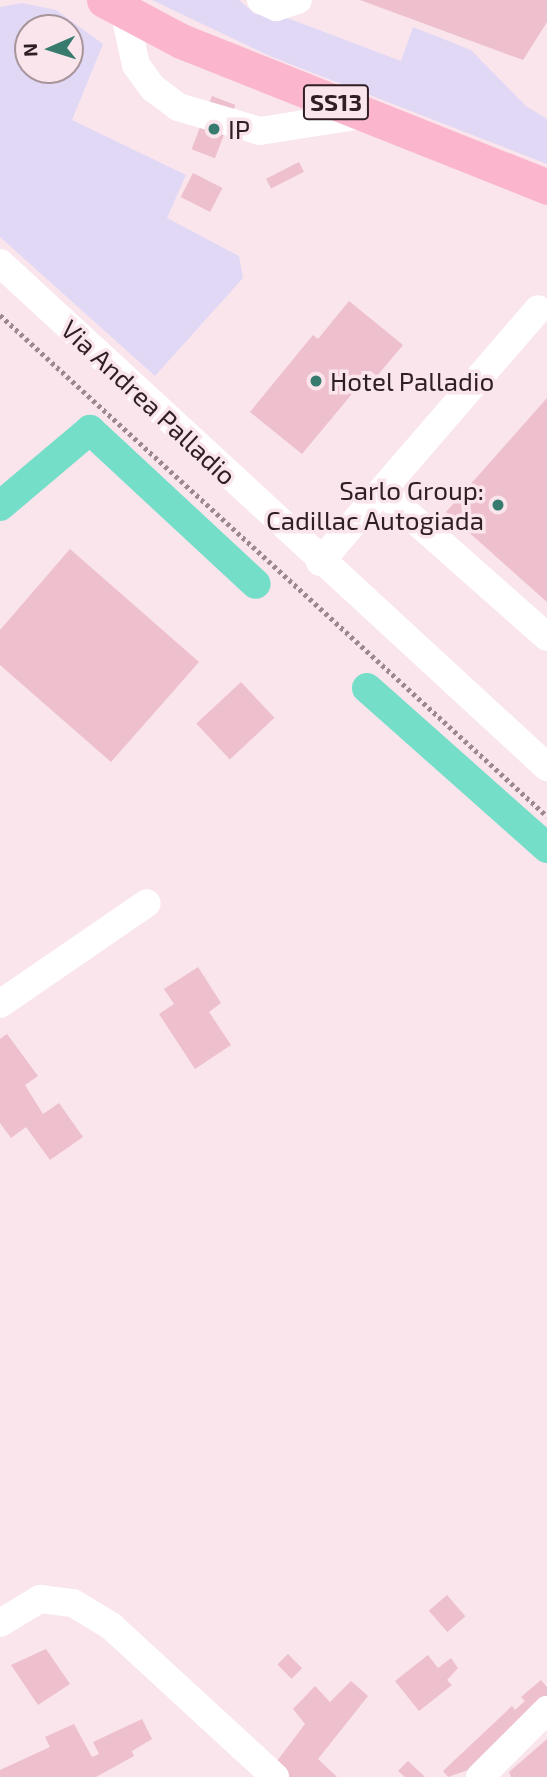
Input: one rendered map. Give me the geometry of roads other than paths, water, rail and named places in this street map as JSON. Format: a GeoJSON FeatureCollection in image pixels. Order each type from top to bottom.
{"type":"FeatureCollection","features":[{"type":"Feature","properties":{"kind":"main road","name":"SS13"},"geometry":{"type":"LineString","coordinates":[[75,0],[115,7],[547,187]]}},
{"type":"Feature","properties":{"kind":"street"},"geometry":{"type":"LineString","coordinates":[[261,0],[276,7],[298,0]]}},
{"type":"Feature","properties":{"kind":"street"},"geometry":{"type":"LineString","coordinates":[[115,7],[135,65],[153,88],[178,107],[260,131],[367,114]]}},
{"type":"Feature","properties":{"kind":"street","name":"Via Andrea Palladio"},"geometry":{"type":"LineString","coordinates":[[0,263],[320,562],[547,767]]}},
{"type":"Feature","properties":{"kind":"street"},"geometry":{"type":"LineString","coordinates":[[320,562],[538,309]]}},
{"type":"Feature","properties":{"kind":"street"},"geometry":{"type":"LineString","coordinates":[[382,491],[547,637]]}},
{"type":"Feature","properties":{"kind":"street"},"geometry":{"type":"LineString","coordinates":[[0,1004],[147,903]]}},
{"type":"Feature","properties":{"kind":"street"},"geometry":{"type":"LineString","coordinates":[[0,1623],[40,1599],[73,1603],[111,1626],[275,1777]]}},
{"type":"Feature","properties":{"kind":"street"},"geometry":{"type":"LineString","coordinates":[[480,1777],[547,1710]]}},
{"type":"Feature","properties":{"kind":"waterway"},"geometry":{"type":"LineString","coordinates":[[0,506],[90,430],[256,584]]}},
{"type":"Feature","properties":{"kind":"waterway"},"geometry":{"type":"LineString","coordinates":[[367,688],[547,848]]}},
{"type":"Feature","properties":{"kind":"place","name":"IP"},"geometry":{"type":"Point","coordinates":[214,129]}},
{"type":"Feature","properties":{"kind":"place","name":"Hotel Palladio"},"geometry":{"type":"Point","coordinates":[316,381]}},
{"type":"Feature","properties":{"kind":"place","name":"Sarlo Group: Cadillac Autogiada"},"geometry":{"type":"Point","coordinates":[498,505]}}]}
